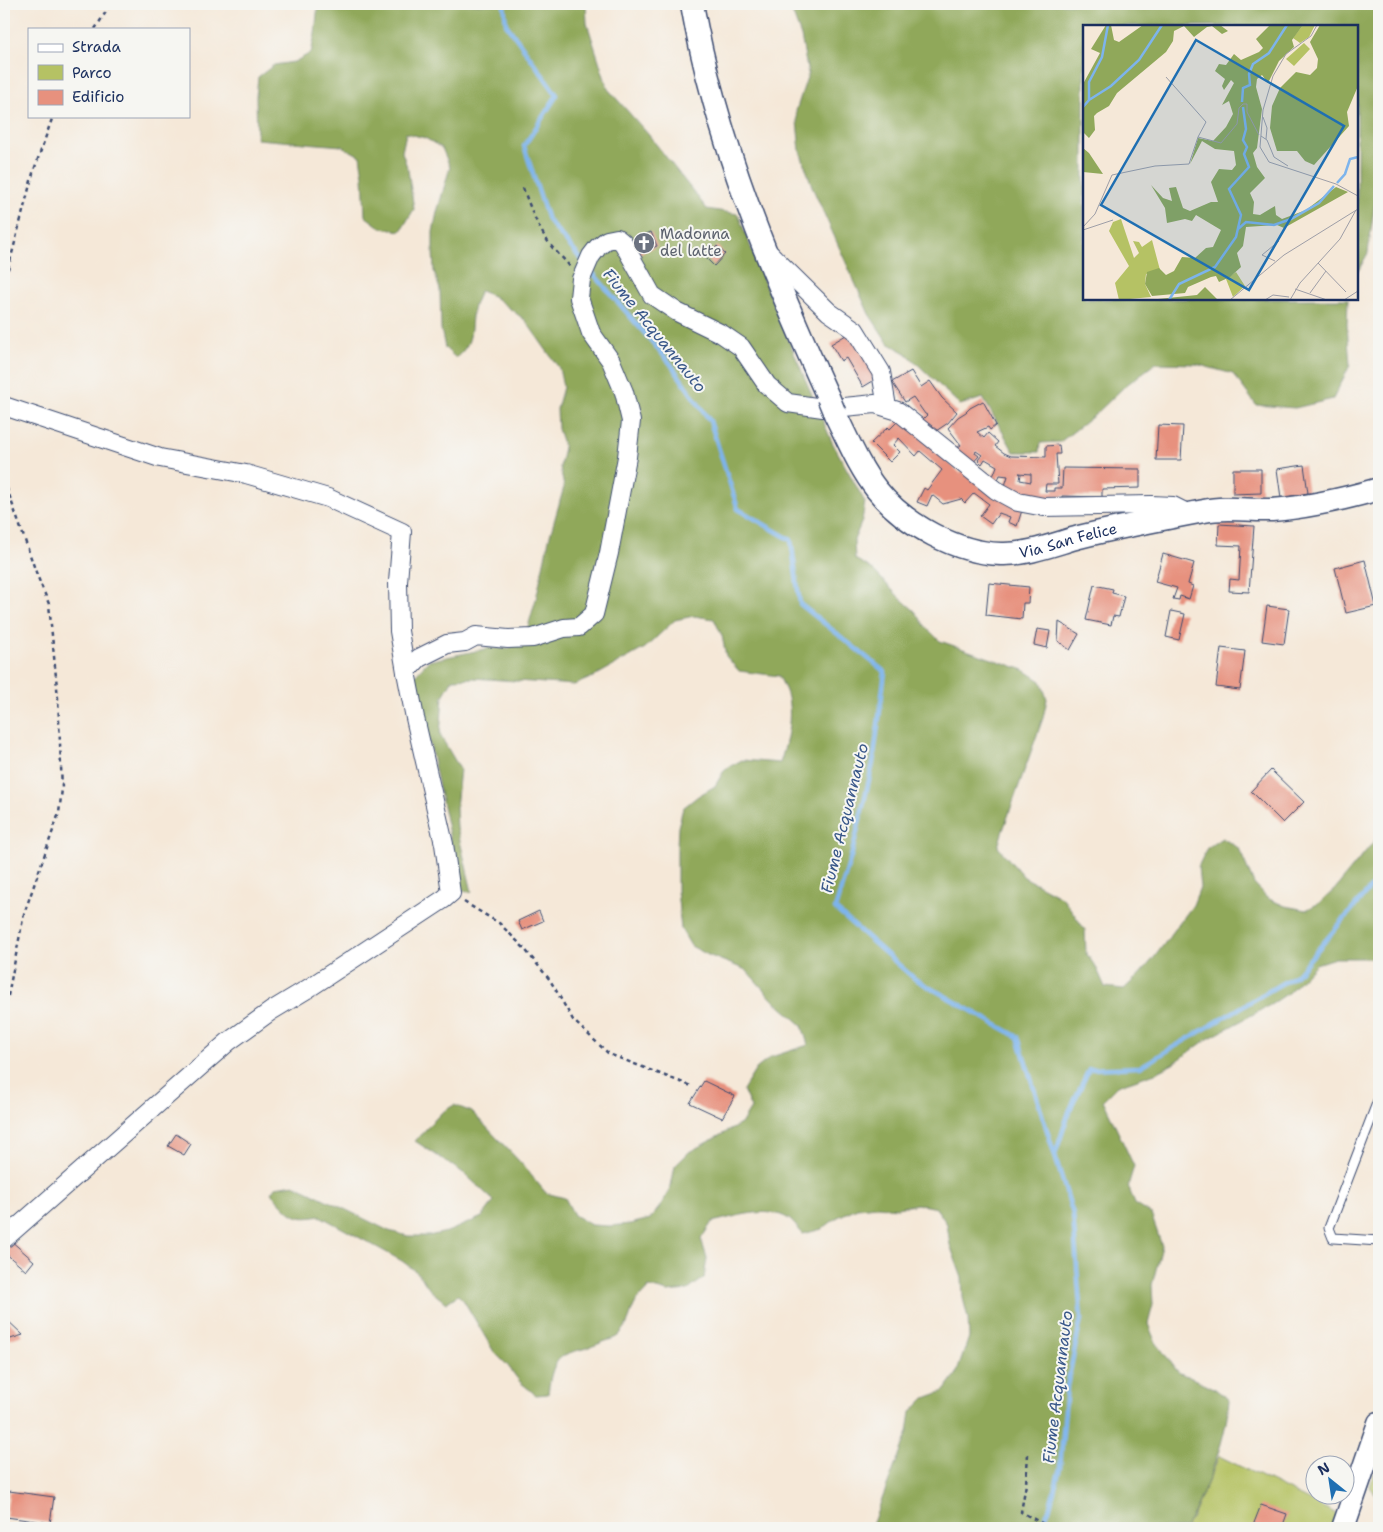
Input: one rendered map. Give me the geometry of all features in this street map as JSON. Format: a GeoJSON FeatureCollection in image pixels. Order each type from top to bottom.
{"type":"FeatureCollection","features":[{"type":"Feature","properties":{"kind":"street","name":"Via San Felice"},"geometry":{"type":"LineString","coordinates":[[692,4],[698,37],[720,124],[751,217],[798,332],[863,470],[878,492],[910,521],[951,544],[977,552],[1003,554],[1033,549],[1160,518],[1207,510],[1273,510],[1335,502],[1379,489]]}},
{"type":"Feature","properties":{"kind":"street"},"geometry":{"type":"LineString","coordinates":[[406,672],[419,658],[447,644],[466,642],[476,636],[533,638],[564,628],[579,627],[594,614],[611,543],[628,457],[631,421],[624,392],[611,361],[591,333],[578,298],[580,279],[591,256],[607,240],[617,238],[623,243],[652,295],[677,312],[722,334],[741,347],[767,385],[788,404],[833,407],[875,404],[898,411],[996,490],[1018,502],[1044,506],[1151,504],[1173,506],[1189,514]]}},
{"type":"Feature","properties":{"kind":"street"},"geometry":{"type":"LineString","coordinates":[[765,249],[829,312],[855,330],[881,372],[887,407]]}},
{"type":"Feature","properties":{"kind":"street"},"geometry":{"type":"LineString","coordinates":[[4,406],[160,458],[246,474],[328,498],[402,532],[398,582],[399,631],[415,718],[444,844],[451,892],[444,899],[271,1011],[228,1042],[4,1240]]}},
{"type":"Feature","properties":{"kind":"street"},"geometry":{"type":"LineString","coordinates":[[1343,1528],[1379,1423]]}},
{"type":"Feature","properties":{"kind":"lane"},"geometry":{"type":"LineString","coordinates":[[1379,1098],[1329,1228],[1333,1238],[1379,1241]]}},
{"type":"Feature","properties":{"kind":"path"},"geometry":{"type":"LineString","coordinates":[[96,28],[111,4]]}},
{"type":"Feature","properties":{"kind":"path"},"geometry":{"type":"LineString","coordinates":[[4,276],[8,269],[33,173],[51,118]]}},
{"type":"Feature","properties":{"kind":"path"},"geometry":{"type":"LineString","coordinates":[[523,188],[535,221],[550,244],[566,262],[573,275],[580,279]]}},
{"type":"Feature","properties":{"kind":"path"},"geometry":{"type":"LineString","coordinates":[[4,480],[49,604],[58,698],[62,790],[59,813],[24,914],[4,1016]]}},
{"type":"Feature","properties":{"kind":"path"},"geometry":{"type":"LineString","coordinates":[[451,892],[499,923],[523,947],[550,980],[573,1020],[609,1054],[691,1086]]}},
{"type":"Feature","properties":{"kind":"path"},"geometry":{"type":"LineString","coordinates":[[1028,1454],[1026,1484],[1021,1512],[1051,1528]]}},
{"type":"Feature","properties":{"kind":"green space"},"geometry":{"type":"Polygon","coordinates":[[[318,4],[586,4],[587,23],[608,89],[648,134],[707,209],[738,214],[769,294],[832,442],[865,502],[862,521],[854,540],[855,559],[872,569],[915,611],[926,627],[940,641],[1024,670],[1041,681],[1047,699],[1043,718],[998,847],[1024,877],[1063,898],[1085,930],[1086,953],[1097,969],[1105,987],[1124,989],[1153,959],[1193,905],[1200,887],[1198,867],[1207,848],[1222,838],[1239,848],[1254,884],[1267,898],[1285,906],[1306,910],[1321,902],[1335,889],[1379,835],[1379,951],[1375,958],[1335,958],[1316,964],[1288,993],[1272,1004],[1206,1040],[1173,1064],[1155,1073],[1117,1086],[1103,1100],[1134,1166],[1128,1186],[1135,1204],[1151,1214],[1162,1246],[1152,1285],[1153,1305],[1148,1324],[1155,1341],[1178,1372],[1214,1388],[1229,1400],[1224,1433],[1218,1455],[1194,1513],[1185,1528],[870,1528],[908,1432],[911,1412],[925,1398],[944,1391],[956,1375],[969,1337],[962,1278],[950,1245],[947,1224],[936,1208],[917,1204],[897,1208],[877,1206],[857,1208],[838,1217],[822,1229],[803,1234],[789,1219],[771,1213],[751,1213],[712,1222],[701,1239],[707,1258],[704,1278],[688,1290],[668,1292],[649,1287],[636,1302],[627,1324],[618,1336],[564,1355],[554,1367],[548,1394],[536,1395],[520,1382],[494,1352],[464,1301],[458,1295],[446,1303],[430,1290],[418,1273],[402,1261],[320,1216],[303,1218],[292,1214],[271,1193],[275,1187],[294,1184],[389,1231],[408,1236],[428,1236],[447,1232],[482,1217],[494,1201],[465,1174],[415,1141],[441,1113],[454,1105],[472,1112],[521,1163],[546,1193],[565,1198],[574,1215],[591,1225],[630,1224],[650,1219],[662,1204],[671,1186],[675,1166],[689,1152],[741,1124],[751,1108],[743,1090],[756,1069],[771,1057],[808,1045],[802,1025],[773,1000],[746,970],[691,946],[681,929],[677,891],[677,847],[678,827],[683,808],[715,786],[725,769],[742,760],[780,763],[788,729],[789,702],[779,676],[739,671],[726,656],[722,636],[714,619],[694,616],[675,620],[645,648],[593,677],[574,685],[473,678],[453,679],[443,696],[440,735],[460,769],[456,808],[457,828],[472,892],[461,890],[415,675],[428,661],[490,648],[509,649],[525,637],[564,487],[560,467],[564,447],[558,429],[557,409],[563,387],[559,368],[525,320],[493,296],[480,291],[474,308],[469,341],[466,346],[456,358],[445,348],[441,329],[440,290],[434,271],[433,251],[433,232],[437,212],[450,167],[442,148],[425,138],[406,133],[402,152],[408,170],[414,209],[401,231],[381,228],[365,216],[360,156],[342,146],[257,139],[256,96],[258,77],[274,65],[294,62],[311,53],[318,4]]]}},
{"type":"Feature","properties":{"kind":"green space"},"geometry":{"type":"Polygon","coordinates":[[[789,4],[1379,4],[1379,171],[1368,253],[1358,271],[1358,25],[1083,25],[1083,300],[1348,300],[1347,325],[1350,365],[1333,399],[1295,408],[1256,405],[1233,374],[1196,364],[1156,363],[1125,386],[1096,414],[1060,442],[1040,443],[1039,452],[1014,452],[983,398],[960,405],[906,353],[888,343],[869,314],[813,189],[800,151],[796,111],[808,74],[801,36],[789,4]]]}},
{"type":"Feature","properties":{"kind":"green space"},"geometry":{"type":"Polygon","coordinates":[[[1219,1456],[1306,1499],[1306,1504],[1317,1504],[1337,1514],[1331,1528],[1185,1528],[1193,1517],[1219,1456]]]}},
{"type":"Feature","properties":{"kind":"green space"},"geometry":{"type":"Polygon","coordinates":[[[1374,1471],[1379,1473],[1379,1498],[1370,1487],[1374,1471]]]}},
{"type":"Feature","properties":{"kind":"building","name":"Madonna del latte"},"geometry":{"type":"Polygon","coordinates":[[[651,232],[657,246],[638,254],[632,240],[651,232]]]}},
{"type":"Feature","properties":{"kind":"building"},"geometry":{"type":"Polygon","coordinates":[[[717,246],[725,254],[714,266],[706,258],[717,246]]]}},
{"type":"Feature","properties":{"kind":"building"},"geometry":{"type":"Polygon","coordinates":[[[851,332],[878,378],[863,387],[846,358],[841,361],[831,344],[851,332]]]}},
{"type":"Feature","properties":{"kind":"building"},"geometry":{"type":"Polygon","coordinates":[[[911,371],[921,387],[930,381],[942,398],[957,412],[948,423],[933,433],[920,422],[927,415],[913,397],[905,402],[892,382],[911,371]]]}},
{"type":"Feature","properties":{"kind":"building"},"geometry":{"type":"Polygon","coordinates":[[[983,401],[996,425],[990,430],[988,427],[977,432],[984,438],[988,433],[998,442],[995,446],[1011,456],[1046,457],[1046,446],[1059,445],[1060,454],[1056,454],[1058,484],[1046,484],[1045,491],[1054,491],[1054,488],[1062,488],[1063,468],[1140,469],[1140,488],[1102,489],[1102,497],[1062,496],[1062,501],[1037,502],[1004,489],[1008,476],[1000,475],[996,484],[990,480],[997,466],[985,459],[982,464],[978,460],[982,455],[976,451],[975,453],[979,456],[970,466],[953,451],[961,445],[948,428],[970,408],[983,401]],[[1019,473],[1021,474],[1020,480],[1031,482],[1031,474],[1019,473]]]}},
{"type":"Feature","properties":{"kind":"building"},"geometry":{"type":"Polygon","coordinates":[[[901,418],[960,473],[965,469],[1023,507],[1017,526],[1008,522],[1010,517],[999,513],[991,524],[980,516],[989,504],[974,493],[965,503],[961,499],[943,504],[932,495],[927,506],[917,502],[924,488],[927,490],[942,470],[920,451],[916,456],[899,438],[893,445],[900,452],[890,462],[871,443],[901,418]]]}},
{"type":"Feature","properties":{"kind":"building"},"geometry":{"type":"Polygon","coordinates":[[[1158,425],[1183,426],[1181,460],[1156,460],[1158,425]]]}},
{"type":"Feature","properties":{"kind":"building"},"geometry":{"type":"Polygon","coordinates":[[[1304,465],[1308,493],[1281,498],[1277,469],[1304,465]]]}},
{"type":"Feature","properties":{"kind":"building"},"geometry":{"type":"Polygon","coordinates":[[[1233,469],[1261,469],[1261,493],[1233,494],[1233,469]]]}},
{"type":"Feature","properties":{"kind":"building"},"geometry":{"type":"Polygon","coordinates":[[[1219,524],[1254,526],[1249,592],[1229,591],[1230,579],[1239,580],[1241,546],[1218,545],[1219,524]]]}},
{"type":"Feature","properties":{"kind":"building"},"geometry":{"type":"Polygon","coordinates":[[[1163,554],[1194,563],[1188,584],[1193,586],[1189,599],[1180,596],[1179,600],[1173,599],[1177,588],[1155,582],[1163,554]]]}},
{"type":"Feature","properties":{"kind":"building"},"geometry":{"type":"Polygon","coordinates":[[[1365,560],[1376,606],[1346,613],[1335,568],[1365,560]]]}},
{"type":"Feature","properties":{"kind":"building"},"geometry":{"type":"Polygon","coordinates":[[[989,583],[1029,587],[1028,603],[1023,603],[1022,619],[986,615],[989,583]]]}},
{"type":"Feature","properties":{"kind":"building"},"geometry":{"type":"Polygon","coordinates":[[[1094,585],[1113,589],[1112,593],[1124,596],[1119,617],[1113,616],[1111,625],[1086,620],[1094,585]]]}},
{"type":"Feature","properties":{"kind":"building"},"geometry":{"type":"Polygon","coordinates":[[[1267,606],[1289,609],[1284,644],[1262,641],[1267,606]]]}},
{"type":"Feature","properties":{"kind":"building"},"geometry":{"type":"Polygon","coordinates":[[[1171,611],[1185,614],[1179,640],[1166,637],[1171,611]]]}},
{"type":"Feature","properties":{"kind":"building"},"geometry":{"type":"Polygon","coordinates":[[[1059,622],[1079,634],[1070,650],[1058,641],[1059,622]]]}},
{"type":"Feature","properties":{"kind":"building"},"geometry":{"type":"Polygon","coordinates":[[[1037,629],[1050,631],[1047,648],[1034,645],[1037,629]]]}},
{"type":"Feature","properties":{"kind":"building"},"geometry":{"type":"Polygon","coordinates":[[[1221,648],[1245,651],[1240,690],[1216,687],[1221,648]]]}},
{"type":"Feature","properties":{"kind":"building"},"geometry":{"type":"Polygon","coordinates":[[[1271,770],[1304,802],[1283,823],[1251,791],[1271,770]]]}},
{"type":"Feature","properties":{"kind":"building"},"geometry":{"type":"Polygon","coordinates":[[[539,911],[543,921],[522,930],[518,921],[539,911]]]}},
{"type":"Feature","properties":{"kind":"building"},"geometry":{"type":"Polygon","coordinates":[[[704,1081],[735,1096],[722,1118],[690,1103],[704,1081]]]}},
{"type":"Feature","properties":{"kind":"building"},"geometry":{"type":"Polygon","coordinates":[[[176,1134],[191,1144],[184,1155],[168,1146],[176,1134]]]}},
{"type":"Feature","properties":{"kind":"building"},"geometry":{"type":"Polygon","coordinates":[[[10,1240],[34,1261],[26,1271],[4,1252],[4,1247],[10,1240]]]}},
{"type":"Feature","properties":{"kind":"building"},"geometry":{"type":"Polygon","coordinates":[[[4,1317],[23,1335],[4,1341],[4,1317]]]}},
{"type":"Feature","properties":{"kind":"building"},"geometry":{"type":"Polygon","coordinates":[[[9,1491],[54,1497],[50,1523],[6,1517],[9,1491]]]}},
{"type":"Feature","properties":{"kind":"building"},"geometry":{"type":"Polygon","coordinates":[[[1261,1505],[1287,1514],[1282,1528],[1252,1528],[1261,1505]]]}},
{"type":"Feature","properties":{"kind":"waterway","name":"Fiume Acquannauto"},"geometry":{"type":"LineString","coordinates":[[504,4],[506,24],[557,95],[524,146],[548,220],[580,258]]}},
{"type":"Feature","properties":{"kind":"waterway","name":"Fiume Acquannauto"},"geometry":{"type":"LineString","coordinates":[[592,272],[670,363],[710,421],[738,509],[791,540],[800,604],[885,672],[873,763],[852,853],[835,909],[915,979],[1018,1037],[1073,1214],[1081,1319],[1067,1386],[1060,1468],[1049,1510],[1039,1528]]}},
{"type":"Feature","properties":{"kind":"waterway"},"geometry":{"type":"LineString","coordinates":[[1055,1155],[1069,1112],[1089,1069],[1140,1067],[1296,975],[1379,878]]}},
{"type":"Feature","properties":{"kind":"place","name":"Madonna del latte"},"geometry":{"type":"Point","coordinates":[644,243]}}]}
